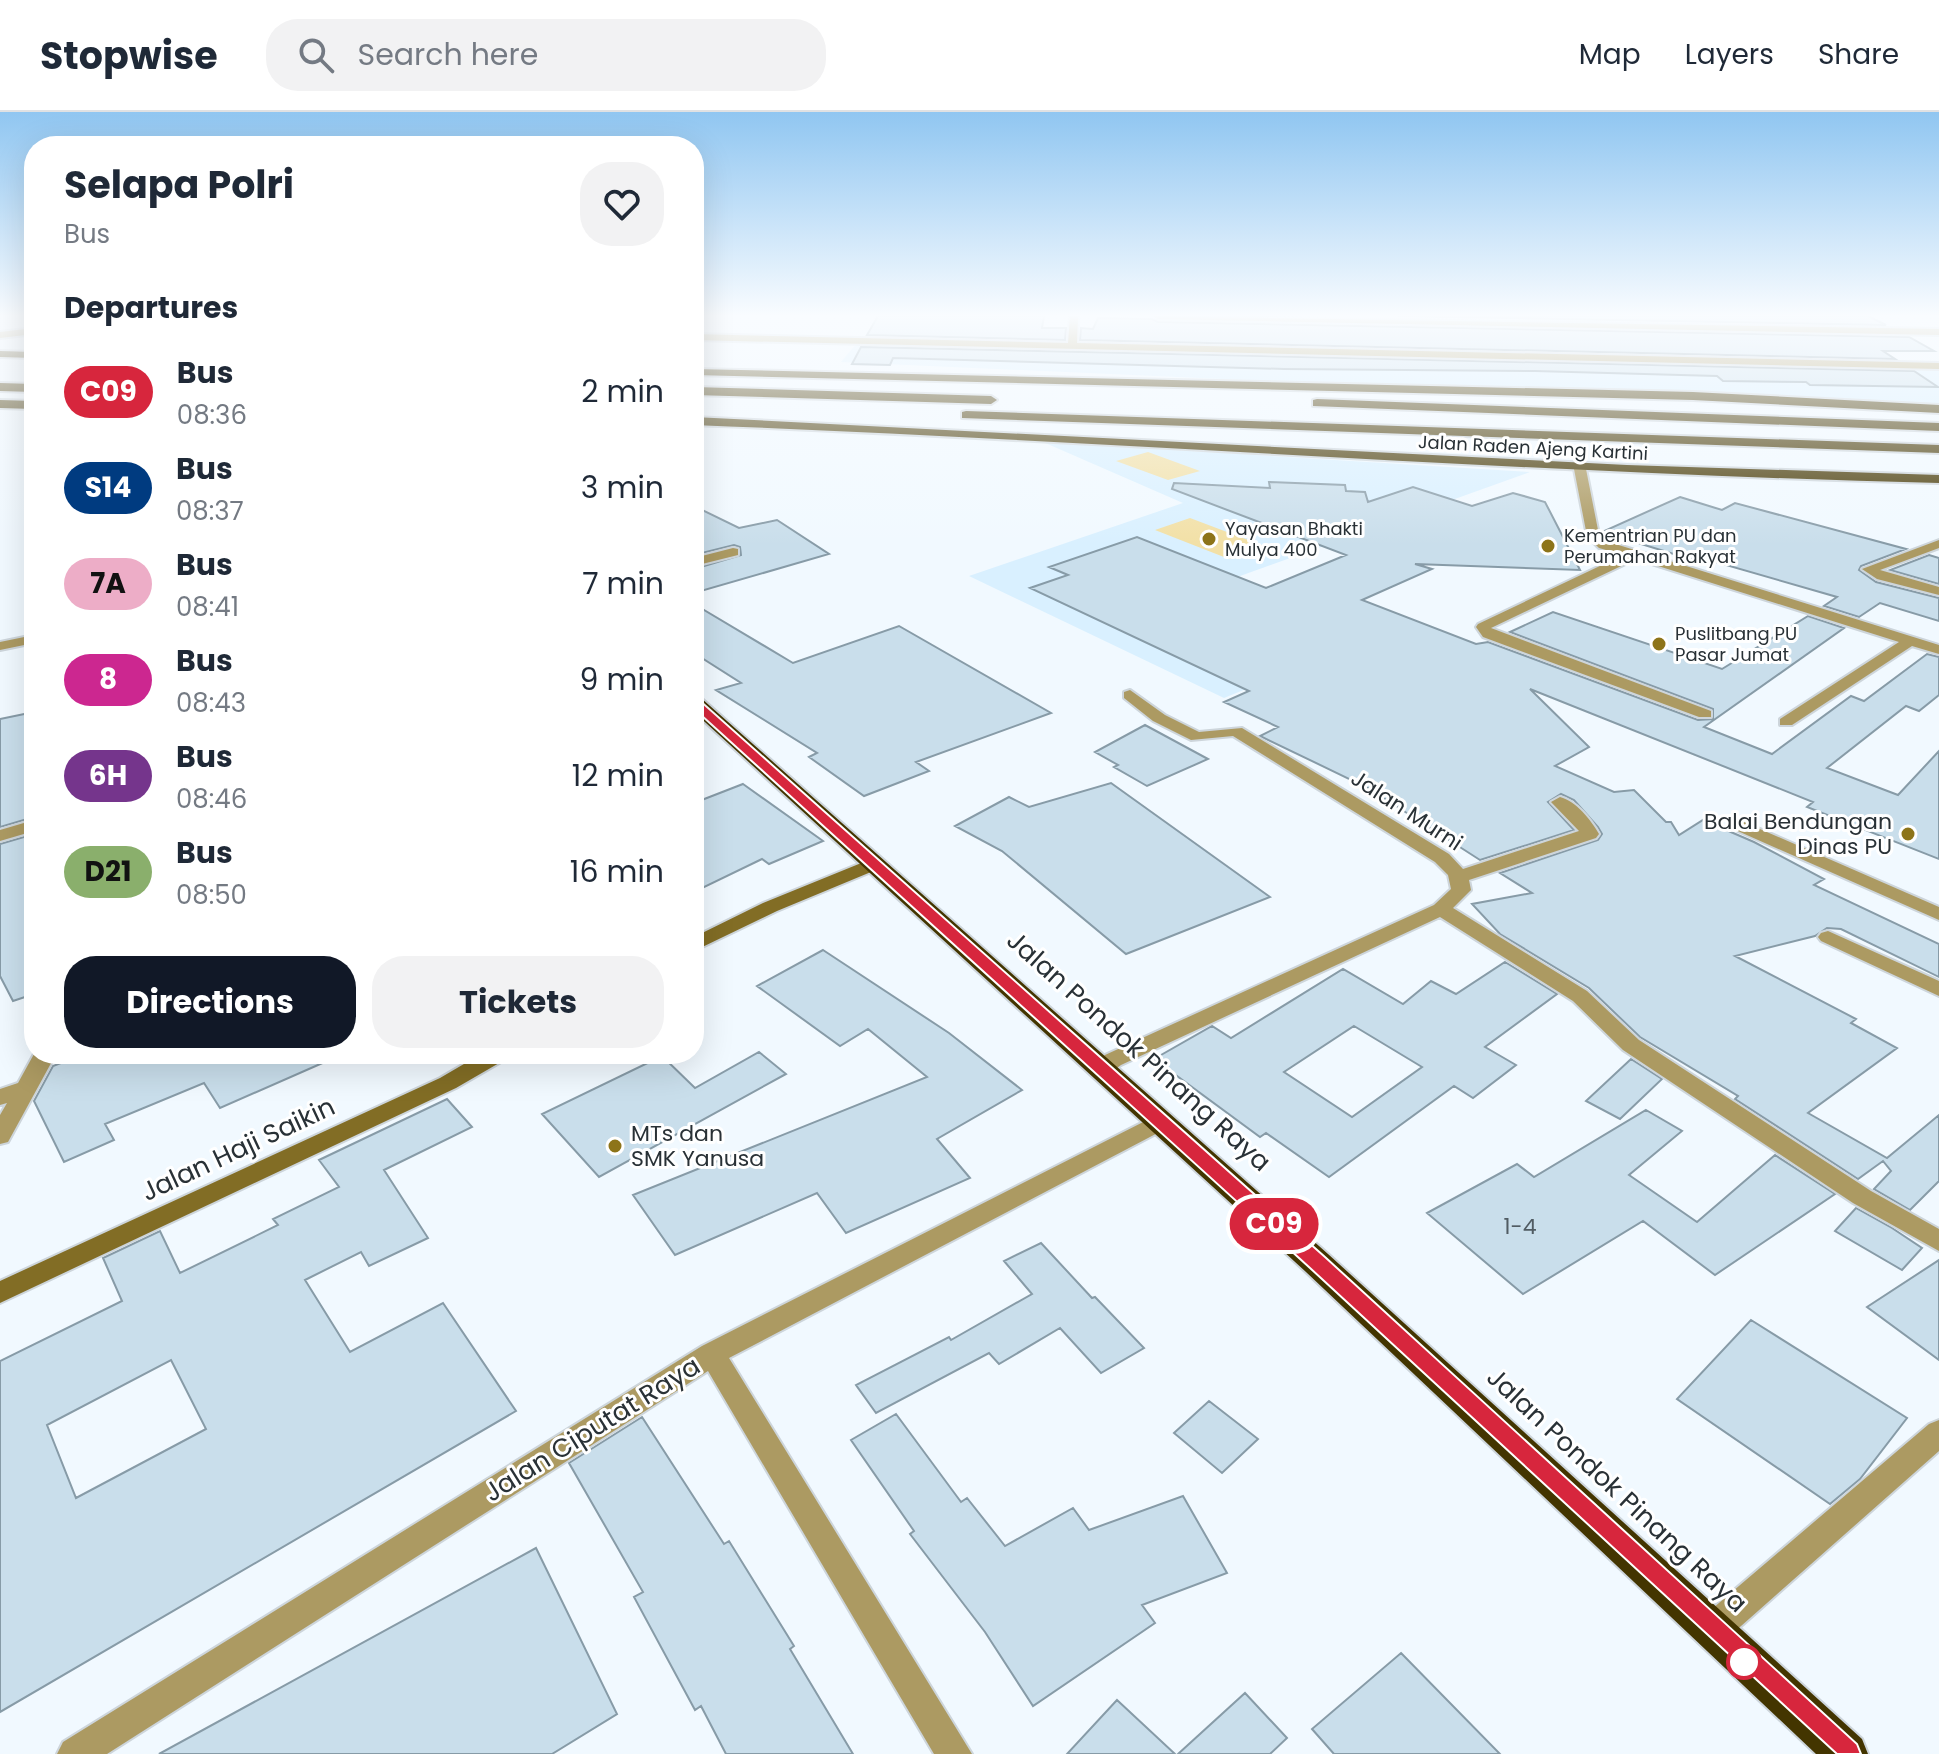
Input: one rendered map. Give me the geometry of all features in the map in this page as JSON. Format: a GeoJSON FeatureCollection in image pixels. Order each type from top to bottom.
{"type":"FeatureCollection","features":[{"type":"Feature","properties":{"kind":"highway"},"geometry":{"type":"LineString","coordinates":[[745,393],[1008,401]]}},
{"type":"Feature","properties":{"kind":"highway"},"geometry":{"type":"LineString","coordinates":[[1127,393],[1218,399]]}},
{"type":"Feature","properties":{"kind":"highway"},"geometry":{"type":"LineString","coordinates":[[1554,393],[1693,396],[1939,409]]}},
{"type":"Feature","properties":{"kind":"highway"},"geometry":{"type":"LineString","coordinates":[[0,404],[24,405]]}},
{"type":"Feature","properties":{"kind":"highway"},"geometry":{"type":"LineString","coordinates":[[1304,406],[1939,430]]}},
{"type":"Feature","properties":{"kind":"highway"},"geometry":{"type":"LineString","coordinates":[[704,407],[742,408]]}},
{"type":"Feature","properties":{"kind":"highway"},"geometry":{"type":"LineString","coordinates":[[948,414],[1939,449]]}},
{"type":"Feature","properties":{"kind":"highway","name":"Jalan Raden Ajeng Kartini"},"geometry":{"type":"LineString","coordinates":[[704,421],[1034,435],[1580,469],[1939,479]]}},
{"type":"Feature","properties":{"kind":"highway"},"geometry":{"type":"LineString","coordinates":[[1034,435],[1083,434],[1689,457]]}},
{"type":"Feature","properties":{"kind":"highway"},"geometry":{"type":"LineString","coordinates":[[1780,458],[1939,463]]}},
{"type":"Feature","properties":{"kind":"highway","name":"Jalan Pondok Pinang Raya"},"geometry":{"type":"LineString","coordinates":[[704,711],[1458,1392],[1711,1631],[1847,1754]]}},
{"type":"Feature","properties":{"kind":"street"},"geometry":{"type":"LineString","coordinates":[[1580,469],[1593,536],[1604,545],[1939,650]]}},
{"type":"Feature","properties":{"kind":"street"},"geometry":{"type":"LineString","coordinates":[[1939,544],[1869,569],[1882,576],[1939,591]]}},
{"type":"Feature","properties":{"kind":"street"},"geometry":{"type":"LineString","coordinates":[[704,559],[733,552]]}},
{"type":"Feature","properties":{"kind":"street"},"geometry":{"type":"LineString","coordinates":[[1634,555],[1483,627],[1488,634],[1705,714]]}},
{"type":"Feature","properties":{"kind":"street"},"geometry":{"type":"LineString","coordinates":[[0,646],[24,641]]}},
{"type":"Feature","properties":{"kind":"street"},"geometry":{"type":"LineString","coordinates":[[1786,722],[1910,641]]}},
{"type":"Feature","properties":{"kind":"street","name":"Jalan Murni"},"geometry":{"type":"LineString","coordinates":[[1130,695],[1159,718],[1197,737],[1236,731],[1442,858],[1459,877],[1461,890],[1441,909]]}},
{"type":"Feature","properties":{"kind":"street"},"geometry":{"type":"LineString","coordinates":[[1459,877],[1590,834],[1584,824],[1560,802]]}},
{"type":"Feature","properties":{"kind":"street"},"geometry":{"type":"LineString","coordinates":[[1737,824],[1939,914]]}},
{"type":"Feature","properties":{"kind":"street"},"geometry":{"type":"LineString","coordinates":[[0,836],[24,828]]}},
{"type":"Feature","properties":{"kind":"street"},"geometry":{"type":"LineString","coordinates":[[704,940],[770,907],[876,863]]}},
{"type":"Feature","properties":{"kind":"street"},"geometry":{"type":"LineString","coordinates":[[1102,1068],[1113,1060],[1441,909],[1580,996],[1631,1045],[1862,1197],[1939,1241]]}},
{"type":"Feature","properties":{"kind":"street"},"geometry":{"type":"LineString","coordinates":[[1828,937],[1939,989]]}},
{"type":"Feature","properties":{"kind":"street"},"geometry":{"type":"LineString","coordinates":[[0,1136],[40,1064]]}},
{"type":"Feature","properties":{"kind":"street","name":"Jalan Haji Saikin"},"geometry":{"type":"LineString","coordinates":[[0,1293],[448,1083],[481,1064]]}},
{"type":"Feature","properties":{"kind":"street"},"geometry":{"type":"LineString","coordinates":[[0,1097],[28,1088]]}},
{"type":"Feature","properties":{"kind":"street"},"geometry":{"type":"LineString","coordinates":[[712,1354],[1161,1121]]}},
{"type":"Feature","properties":{"kind":"street","name":"Jalan Ciputat Raya"},"geometry":{"type":"LineString","coordinates":[[75,1754],[712,1354],[954,1754]]}},
{"type":"Feature","properties":{"kind":"street"},"geometry":{"type":"LineString","coordinates":[[1711,1631],[1939,1433]]}},
{"type":"Feature","properties":{"kind":"shaded area"},"geometry":{"type":"Polygon","coordinates":[[[1527,393],[1939,393],[1939,411],[1527,393]]]}},
{"type":"Feature","properties":{"kind":"shaded area","name":"Yayasan Bhakti Mulya 400"},"geometry":{"type":"Polygon","coordinates":[[[1043,442],[1530,472],[1229,580],[1368,639],[1224,698],[969,576],[1183,503],[1043,442]]]}},
{"type":"Feature","properties":{"kind":"shaded area"},"geometry":{"type":"Polygon","coordinates":[[[1148,452],[1200,471],[1168,480],[1116,461],[1148,452]]]}},
{"type":"Feature","properties":{"kind":"shaded area"},"geometry":{"type":"Polygon","coordinates":[[[1190,518],[1264,546],[1229,559],[1155,530],[1190,518]]]}},
{"type":"Feature","properties":{"kind":"building"},"geometry":{"type":"Polygon","coordinates":[[[1269,482],[1345,485],[1346,491],[1365,492],[1368,502],[1413,487],[1472,506],[1513,493],[1545,502],[1580,570],[1415,564],[1432,569],[1362,600],[1476,644],[1488,642],[1698,720],[1713,719],[1713,709],[1510,632],[1553,612],[1722,669],[1808,616],[1844,628],[1704,727],[1772,754],[1851,696],[1864,701],[1927,654],[1939,657],[1939,695],[1919,711],[1906,706],[1827,768],[1898,795],[1939,751],[1939,859],[1807,807],[1813,802],[1530,689],[1589,747],[1555,766],[1614,792],[1634,790],[1666,822],[1671,822],[1679,835],[1703,820],[1754,842],[1824,879],[1814,885],[1939,944],[1939,977],[1841,929],[1827,928],[1815,936],[1735,956],[1856,1019],[1851,1023],[1897,1048],[1808,1113],[1887,1158],[1939,1115],[1939,1181],[1910,1210],[1874,1189],[1891,1171],[1883,1161],[1858,1179],[1735,1099],[1738,1096],[1640,1037],[1589,988],[1500,934],[1472,904],[1532,893],[1500,873],[1598,840],[1602,834],[1598,827],[1574,800],[1561,794],[1548,802],[1574,830],[1480,860],[1368,788],[1260,736],[1278,727],[1224,702],[1249,691],[1030,588],[1068,575],[1049,567],[1137,537],[1266,588],[1346,555],[1172,489],[1174,483],[1270,488],[1269,482]]]}},
{"type":"Feature","properties":{"kind":"building"},"geometry":{"type":"Polygon","coordinates":[[[1680,497],[1722,510],[1735,503],[1906,549],[1861,566],[1859,570],[1876,582],[1939,598],[1939,621],[1880,603],[1859,617],[1824,606],[1837,597],[1709,560],[1703,563],[1602,532],[1680,497]]]}},
{"type":"Feature","properties":{"kind":"building"},"geometry":{"type":"Polygon","coordinates":[[[704,511],[739,528],[777,520],[829,554],[704,590],[704,566],[741,555],[740,547],[734,545],[704,552],[704,511]]]}},
{"type":"Feature","properties":{"kind":"building"},"geometry":{"type":"Polygon","coordinates":[[[1929,555],[1939,558],[1939,584],[1890,570],[1929,555]]]}},
{"type":"Feature","properties":{"kind":"building"},"geometry":{"type":"Polygon","coordinates":[[[704,610],[793,663],[899,626],[1051,713],[916,762],[929,771],[864,796],[809,757],[817,753],[716,690],[741,683],[704,659],[704,610]]]}},
{"type":"Feature","properties":{"kind":"building"},"geometry":{"type":"Polygon","coordinates":[[[24,714],[24,820],[0,827],[0,719],[24,714]]]}},
{"type":"Feature","properties":{"kind":"building"},"geometry":{"type":"Polygon","coordinates":[[[1145,725],[1208,759],[1147,786],[1095,752],[1145,725]]]}},
{"type":"Feature","properties":{"kind":"building"},"geometry":{"type":"Polygon","coordinates":[[[1111,783],[1270,897],[1126,954],[1002,851],[955,826],[1009,797],[1029,807],[1111,783]]]}},
{"type":"Feature","properties":{"kind":"building"},"geometry":{"type":"Polygon","coordinates":[[[743,784],[823,841],[769,864],[762,859],[704,887],[704,799],[743,784]]]}},
{"type":"Feature","properties":{"kind":"building"},"geometry":{"type":"Polygon","coordinates":[[[24,837],[24,997],[13,1001],[0,976],[0,844],[24,837]]]}},
{"type":"Feature","properties":{"kind":"building"},"geometry":{"type":"Polygon","coordinates":[[[823,950],[949,1033],[1022,1090],[937,1139],[970,1178],[846,1233],[817,1193],[675,1255],[633,1195],[927,1077],[868,1029],[840,1046],[757,986],[823,950]]]}},
{"type":"Feature","properties":{"kind":"building"},"geometry":{"type":"Polygon","coordinates":[[[1505,962],[1557,994],[1485,1047],[1516,1065],[1473,1098],[1454,1086],[1329,1177],[1266,1133],[1260,1137],[1154,1059],[1212,1026],[1231,1038],[1343,969],[1403,1004],[1431,981],[1456,994],[1505,962]],[[1354,1026],[1284,1072],[1352,1117],[1422,1067],[1354,1026]]]}},
{"type":"Feature","properties":{"kind":"building","name":"MTs dan SMK Yanusa"},"geometry":{"type":"Polygon","coordinates":[[[759,1052],[786,1074],[599,1177],[542,1114],[645,1064],[670,1064],[695,1088],[759,1052]]]}},
{"type":"Feature","properties":{"kind":"building"},"geometry":{"type":"Polygon","coordinates":[[[1631,1059],[1662,1079],[1620,1119],[1586,1101],[1631,1059]]]}},
{"type":"Feature","properties":{"kind":"building"},"geometry":{"type":"Polygon","coordinates":[[[320,1064],[220,1108],[204,1083],[105,1124],[114,1140],[64,1162],[34,1101],[53,1066],[320,1064]]]}},
{"type":"Feature","properties":{"kind":"building"},"geometry":{"type":"Polygon","coordinates":[[[447,1099],[472,1127],[384,1170],[428,1238],[369,1266],[361,1252],[305,1280],[350,1352],[443,1303],[516,1411],[0,1712],[0,1361],[122,1301],[103,1258],[160,1231],[180,1273],[278,1225],[273,1219],[339,1187],[319,1160],[447,1099]],[[171,1360],[47,1425],[76,1498],[206,1429],[171,1360]]]}},
{"type":"Feature","properties":{"kind":"building"},"geometry":{"type":"Polygon","coordinates":[[[1646,1110],[1682,1131],[1629,1175],[1697,1222],[1775,1155],[1835,1194],[1715,1275],[1643,1221],[1523,1294],[1427,1213],[1517,1164],[1534,1177],[1646,1110]]]}},
{"type":"Feature","properties":{"kind":"building"},"geometry":{"type":"Polygon","coordinates":[[[1856,1208],[1922,1248],[1902,1270],[1835,1231],[1856,1208]]]}},
{"type":"Feature","properties":{"kind":"building"},"geometry":{"type":"Polygon","coordinates":[[[1041,1243],[1144,1348],[1101,1373],[1060,1328],[999,1364],[989,1353],[876,1413],[856,1385],[949,1337],[951,1340],[1032,1294],[1004,1261],[1041,1243]]]}},
{"type":"Feature","properties":{"kind":"building"},"geometry":{"type":"Polygon","coordinates":[[[1939,1260],[1939,1360],[1867,1307],[1939,1260]]]}},
{"type":"Feature","properties":{"kind":"building"},"geometry":{"type":"Polygon","coordinates":[[[1751,1320],[1907,1418],[1860,1479],[1830,1504],[1677,1399],[1751,1320]]]}},
{"type":"Feature","properties":{"kind":"building"},"geometry":{"type":"Polygon","coordinates":[[[1209,1401],[1258,1439],[1222,1473],[1174,1433],[1209,1401]]]}},
{"type":"Feature","properties":{"kind":"building"},"geometry":{"type":"Polygon","coordinates":[[[896,1414],[961,1502],[967,1498],[1005,1546],[1073,1508],[1089,1530],[1183,1496],[1227,1573],[1142,1605],[1155,1623],[1033,1706],[985,1632],[910,1534],[914,1531],[851,1440],[896,1414]]]}},
{"type":"Feature","properties":{"kind":"building"},"geometry":{"type":"Polygon","coordinates":[[[642,1417],[724,1544],[729,1541],[794,1646],[790,1649],[853,1754],[726,1754],[701,1706],[695,1710],[634,1597],[643,1592],[569,1463],[642,1417]]]}},
{"type":"Feature","properties":{"kind":"building"},"geometry":{"type":"Polygon","coordinates":[[[536,1548],[617,1714],[552,1754],[159,1754],[536,1548]]]}},
{"type":"Feature","properties":{"kind":"building"},"geometry":{"type":"Polygon","coordinates":[[[1401,1653],[1500,1754],[1334,1754],[1312,1729],[1401,1653]]]}},
{"type":"Feature","properties":{"kind":"building"},"geometry":{"type":"Polygon","coordinates":[[[1245,1693],[1287,1738],[1270,1754],[1178,1754],[1245,1693]]]}},
{"type":"Feature","properties":{"kind":"building"},"geometry":{"type":"Polygon","coordinates":[[[1117,1700],[1175,1754],[1067,1754],[1117,1700]]]}},
{"type":"Feature","properties":{"kind":"bus line","name":"C09"},"geometry":{"type":"LineString","coordinates":[[704,711],[1317,1263],[1756,1673],[1847,1754]]}},
{"type":"Feature","properties":{"kind":"place","name":"Yayasan Bhakti Mulya 400"},"geometry":{"type":"Point","coordinates":[1209,539]}},
{"type":"Feature","properties":{"kind":"place","name":"Kementrian PU dan Perumahan Rakyat"},"geometry":{"type":"Point","coordinates":[1548,546]}},
{"type":"Feature","properties":{"kind":"place","name":"Puslitbang PU Pasar Jumat"},"geometry":{"type":"Point","coordinates":[1659,644]}},
{"type":"Feature","properties":{"kind":"place","name":"Balai Bendungan Dinas PU"},"geometry":{"type":"Point","coordinates":[1908,834]}},
{"type":"Feature","properties":{"kind":"place","name":"MTs dan SMK Yanusa"},"geometry":{"type":"Point","coordinates":[615,1146]}}]}
